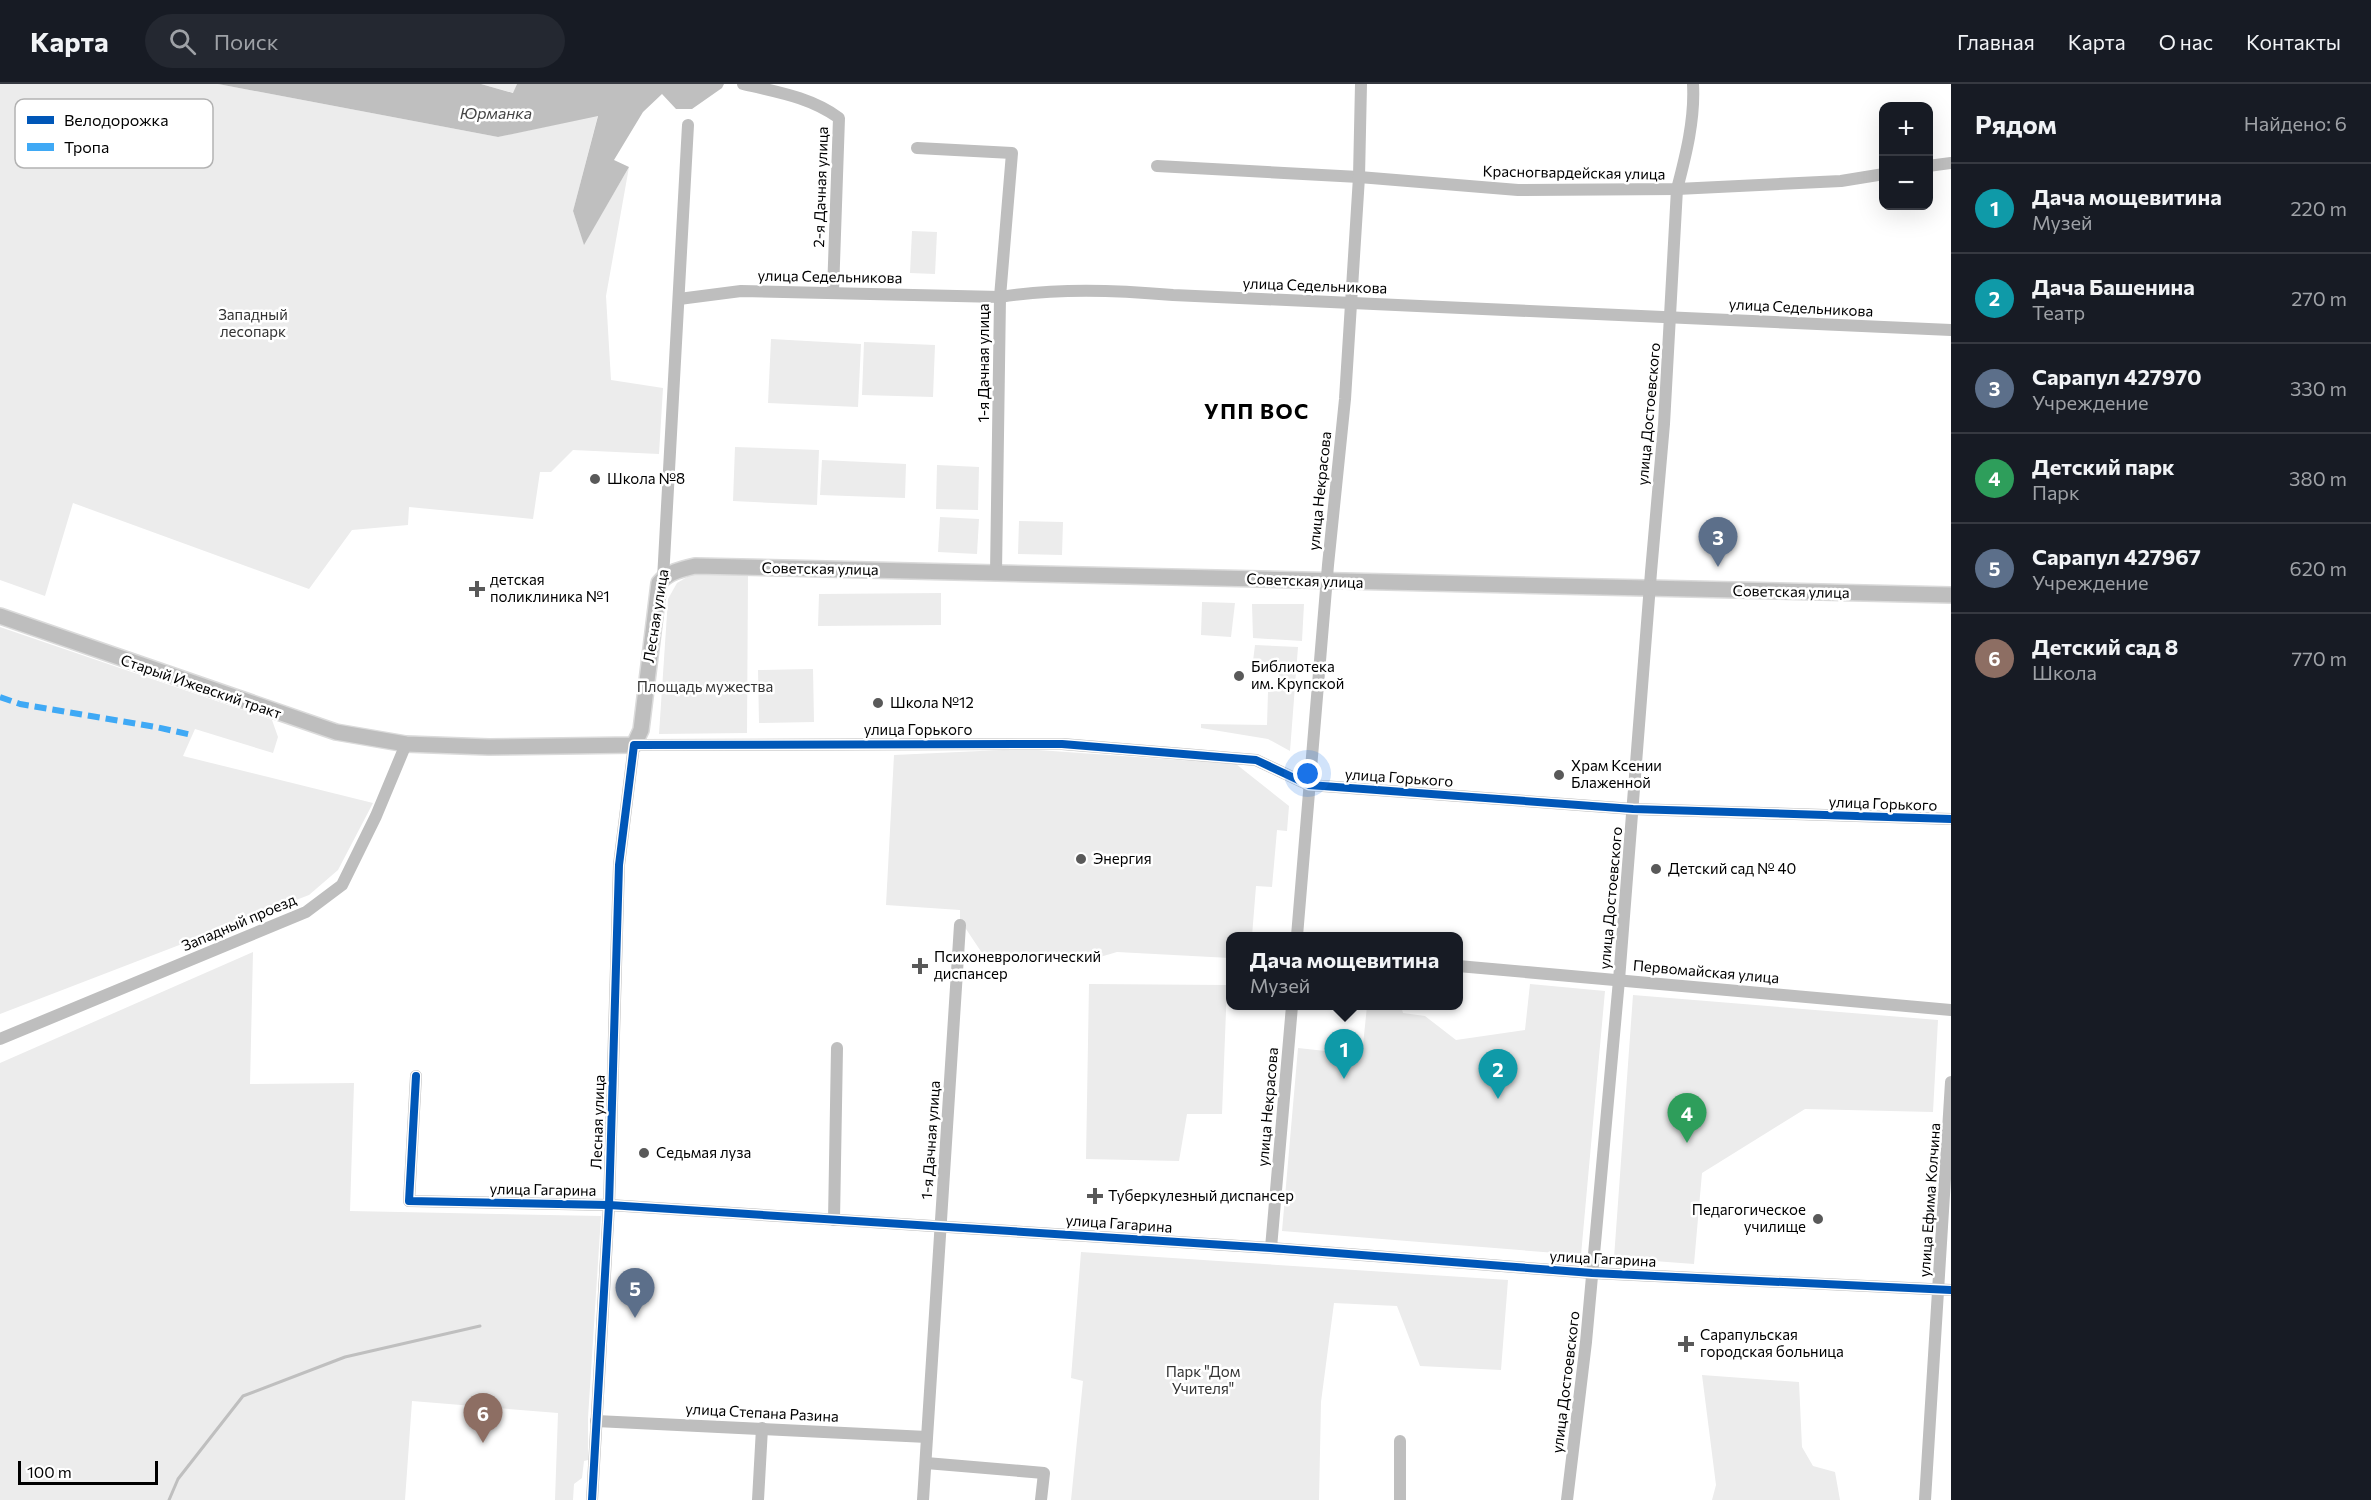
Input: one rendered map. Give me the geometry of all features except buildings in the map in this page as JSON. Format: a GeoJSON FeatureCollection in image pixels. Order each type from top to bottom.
{"type":"FeatureCollection","features":[{"type":"Feature","properties":{"kind":"main road","name":"Советская улица"},"geometry":{"type":"LineString","coordinates":[[663,579],[678,569],[695,566],[1951,596]]}},
{"type":"Feature","properties":{"kind":"main road","name":"Лесная улица"},"geometry":{"type":"LineString","coordinates":[[634,745],[641,730],[658,592],[663,579]]}},
{"type":"Feature","properties":{"kind":"main road","name":"Старый Ижевский тракт"},"geometry":{"type":"LineString","coordinates":[[0,616],[336,732],[406,744]]}},
{"type":"Feature","properties":{"kind":"main road","name":"улица Горького"},"geometry":{"type":"LineString","coordinates":[[406,744],[489,747],[634,745]]}},
{"type":"Feature","properties":{"kind":"street","name":"2-я Дачная улица"},"geometry":{"type":"LineString","coordinates":[[743,84],[795,96],[823,106],[839,118],[833,292]]}},
{"type":"Feature","properties":{"kind":"street","name":"улица Некрасова"},"geometry":{"type":"LineString","coordinates":[[1297,932],[1326,581],[1345,399],[1359,177],[1361,84]]}},
{"type":"Feature","properties":{"kind":"street","name":"улица Достоевского"},"geometry":{"type":"LineString","coordinates":[[1567,1500],[1592,1273],[1619,980],[1672,317],[1677,189],[1686,158],[1694,100],[1693,84]]}},
{"type":"Feature","properties":{"kind":"street","name":"Лесная улица"},"geometry":{"type":"LineString","coordinates":[[663,579],[687,125]]}},
{"type":"Feature","properties":{"kind":"street","name":"1-я Дачная улица"},"geometry":{"type":"LineString","coordinates":[[917,148],[1012,153],[1000,297],[996,573]]}},
{"type":"Feature","properties":{"kind":"street"},"geometry":{"type":"LineString","coordinates":[[1933,165],[1951,163]]}},
{"type":"Feature","properties":{"kind":"street","name":"Красногвардейская улица"},"geometry":{"type":"LineString","coordinates":[[1157,166],[1359,177],[1518,190],[1677,189],[1841,181],[1879,175]]}},
{"type":"Feature","properties":{"kind":"street","name":"улица Седельникова"},"geometry":{"type":"LineString","coordinates":[[679,299],[741,291],[1000,297],[1037,291],[1088,290],[1951,330]]}},
{"type":"Feature","properties":{"kind":"street","name":"Западный проезд"},"geometry":{"type":"LineString","coordinates":[[0,1039],[306,912],[342,885],[376,816],[406,744]]}},
{"type":"Feature","properties":{"kind":"street","name":"улица Горького"},"geometry":{"type":"LineString","coordinates":[[634,745],[1062,744],[1256,760],[1309,785],[1633,809],[1951,819]]}},
{"type":"Feature","properties":{"kind":"street","name":"Лесная улица"},"geometry":{"type":"LineString","coordinates":[[592,1500],[609,1205],[619,865],[634,745]]}},
{"type":"Feature","properties":{"kind":"street","name":"1-я Дачная улица"},"geometry":{"type":"LineString","coordinates":[[923,1500],[960,925]]}},
{"type":"Feature","properties":{"kind":"street","name":"Первомайская улица"},"geometry":{"type":"LineString","coordinates":[[1463,966],[1951,1010]]}},
{"type":"Feature","properties":{"kind":"street","name":"улица Некрасова"},"geometry":{"type":"LineString","coordinates":[[1271,1248],[1292,1010]]}},
{"type":"Feature","properties":{"kind":"street"},"geometry":{"type":"LineString","coordinates":[[834,1220],[837,1048]]}},
{"type":"Feature","properties":{"kind":"street","name":"улица Гагарина"},"geometry":{"type":"LineString","coordinates":[[416,1076],[409,1201],[609,1205],[1271,1248],[1592,1273],[1945,1290]]}},
{"type":"Feature","properties":{"kind":"street","name":"улица Ефима Колчина"},"geometry":{"type":"LineString","coordinates":[[1925,1500],[1945,1290],[1951,1082]]}},
{"type":"Feature","properties":{"kind":"street","name":"улица Степана Разина"},"geometry":{"type":"LineString","coordinates":[[596,1421],[927,1437]]}},
{"type":"Feature","properties":{"kind":"street"},"geometry":{"type":"LineString","coordinates":[[758,1500],[762,1428]]}},
{"type":"Feature","properties":{"kind":"street"},"geometry":{"type":"LineString","coordinates":[[1400,1442],[1400,1500]]}},
{"type":"Feature","properties":{"kind":"street"},"geometry":{"type":"LineString","coordinates":[[926,1463],[1044,1473],[1041,1500]]}},
{"type":"Feature","properties":{"kind":"green space","name":"Западный лесопарк"},"geometry":{"type":"Polygon","coordinates":[[[0,84],[218,84],[498,137],[598,115],[573,211],[584,244],[629,167],[606,296],[611,380],[663,388],[659,454],[573,450],[551,472],[540,472],[533,519],[409,507],[408,525],[352,530],[309,589],[73,503],[45,596],[0,580],[0,84]]]}},
{"type":"Feature","properties":{"kind":"green space"},"geometry":{"type":"Polygon","coordinates":[[[481,84],[517,84],[514,93],[481,84]]]}},
{"type":"Feature","properties":{"kind":"green space"},"geometry":{"type":"Polygon","coordinates":[[[912,231],[937,232],[935,274],[910,273],[912,231]]]}},
{"type":"Feature","properties":{"kind":"green space"},"geometry":{"type":"Polygon","coordinates":[[[771,339],[861,344],[858,407],[768,403],[771,339]]]}},
{"type":"Feature","properties":{"kind":"green space"},"geometry":{"type":"Polygon","coordinates":[[[864,342],[935,345],[933,397],[862,395],[864,342]]]}},
{"type":"Feature","properties":{"kind":"green space"},"geometry":{"type":"Polygon","coordinates":[[[735,447],[819,450],[817,505],[733,501],[735,447]]]}},
{"type":"Feature","properties":{"kind":"green space"},"geometry":{"type":"Polygon","coordinates":[[[822,460],[906,464],[905,498],[820,495],[822,460]]]}},
{"type":"Feature","properties":{"kind":"green space"},"geometry":{"type":"Polygon","coordinates":[[[937,465],[979,467],[978,510],[936,509],[937,465]]]}},
{"type":"Feature","properties":{"kind":"green space"},"geometry":{"type":"Polygon","coordinates":[[[940,517],[979,519],[977,554],[938,552],[940,517]]]}},
{"type":"Feature","properties":{"kind":"green space"},"geometry":{"type":"Polygon","coordinates":[[[1019,521],[1063,522],[1062,555],[1018,554],[1019,521]]]}},
{"type":"Feature","properties":{"kind":"green space","name":"Площадь мужества"},"geometry":{"type":"Polygon","coordinates":[[[694,573],[748,575],[747,733],[659,734],[668,599],[677,583],[694,573]]]}},
{"type":"Feature","properties":{"kind":"green space"},"geometry":{"type":"Polygon","coordinates":[[[941,593],[941,625],[818,626],[819,594],[941,593]]]}},
{"type":"Feature","properties":{"kind":"green space"},"geometry":{"type":"Polygon","coordinates":[[[1202,602],[1235,603],[1231,637],[1201,635],[1202,602]]]}},
{"type":"Feature","properties":{"kind":"green space"},"geometry":{"type":"Polygon","coordinates":[[[1252,604],[1304,604],[1302,641],[1253,638],[1252,604]]]}},
{"type":"Feature","properties":{"kind":"green space"},"geometry":{"type":"Polygon","coordinates":[[[0,627],[272,720],[278,737],[273,753],[195,729],[183,756],[373,803],[338,870],[309,895],[0,1014],[0,627]]]}},
{"type":"Feature","properties":{"kind":"green space"},"geometry":{"type":"Polygon","coordinates":[[[1255,645],[1298,647],[1290,751],[1268,739],[1201,728],[1201,724],[1267,725],[1268,692],[1279,691],[1279,663],[1253,661],[1255,645]]]}},
{"type":"Feature","properties":{"kind":"green space"},"geometry":{"type":"Polygon","coordinates":[[[813,669],[814,722],[759,723],[758,670],[813,669]]]}},
{"type":"Feature","properties":{"kind":"green space","name":"Энергия"},"geometry":{"type":"Polygon","coordinates":[[[1024,749],[1236,764],[1289,806],[1287,831],[1277,830],[1272,887],[1256,886],[1252,932],[1226,932],[1226,958],[1117,952],[1100,957],[984,956],[960,920],[960,910],[886,905],[894,755],[1024,749]]]}},
{"type":"Feature","properties":{"kind":"green space"},"geometry":{"type":"Polygon","coordinates":[[[253,952],[250,1084],[354,1083],[350,1211],[601,1216],[588,1418],[588,1460],[584,1461],[582,1478],[574,1484],[573,1500],[555,1500],[558,1413],[412,1401],[405,1500],[0,1500],[0,1063],[253,952]]]}},
{"type":"Feature","properties":{"kind":"green space"},"geometry":{"type":"Polygon","coordinates":[[[1089,984],[1226,985],[1222,1114],[1187,1114],[1179,1161],[1086,1159],[1089,984]]]}},
{"type":"Feature","properties":{"kind":"green space"},"geometry":{"type":"Polygon","coordinates":[[[1530,984],[1605,991],[1581,1255],[1282,1231],[1298,1048],[1362,1055],[1367,1010],[1402,1010],[1403,1013],[1425,1016],[1456,1040],[1525,1030],[1530,984]]]}},
{"type":"Feature","properties":{"kind":"green space"},"geometry":{"type":"Polygon","coordinates":[[[1633,995],[1938,1020],[1933,1112],[1805,1109],[1702,1173],[1694,1264],[1614,1258],[1633,995]]]}},
{"type":"Feature","properties":{"kind":"green space","name":"Парк \"Дом Учителя\""},"geometry":{"type":"Polygon","coordinates":[[[1081,1252],[1508,1280],[1501,1370],[1420,1366],[1397,1306],[1334,1303],[1321,1402],[1319,1500],[1071,1500],[1083,1381],[1071,1378],[1081,1252]]]}},
{"type":"Feature","properties":{"kind":"green space"},"geometry":{"type":"Polygon","coordinates":[[[1702,1375],[1799,1382],[1802,1447],[1813,1466],[1835,1472],[1840,1500],[1712,1500],[1716,1485],[1702,1375]]]}},
{"type":"Feature","properties":{"kind":"water","name":"Юрманка"},"geometry":{"type":"Polygon","coordinates":[[[218,84],[481,84],[513,93],[517,84],[724,84],[722,88],[692,109],[676,109],[662,94],[643,112],[614,160],[629,167],[584,245],[573,211],[598,116],[498,137],[218,84]]]}},
{"type":"Feature","properties":{"kind":"waterway"},"geometry":{"type":"LineString","coordinates":[[169,1500],[178,1479],[243,1396],[345,1357],[480,1326]]}},
{"type":"Feature","properties":{"kind":"marked path"},"geometry":{"type":"LineString","coordinates":[[0,697],[20,704],[192,735]]}},
{"type":"Feature","properties":{"kind":"cycle path"},"geometry":{"type":"LineString","coordinates":[[592,1500],[609,1205],[619,865],[634,745],[1062,744],[1256,760],[1309,785],[1633,809],[1951,819]]}},
{"type":"Feature","properties":{"kind":"cycle path"},"geometry":{"type":"LineString","coordinates":[[416,1076],[409,1201],[609,1205],[1271,1248],[1592,1273],[1951,1290]]}},
{"type":"Feature","properties":{"kind":"place","name":"Школа №8"},"geometry":{"type":"Point","coordinates":[595,479]}},
{"type":"Feature","properties":{"kind":"place","name":"Сарапул 427970"},"geometry":{"type":"Point","coordinates":[1718,567]}},
{"type":"Feature","properties":{"kind":"place","name":"детская поликлиника №1"},"geometry":{"type":"Point","coordinates":[477,589]}},
{"type":"Feature","properties":{"kind":"place","name":"Библиотека им. Крупской"},"geometry":{"type":"Point","coordinates":[1239,676]}},
{"type":"Feature","properties":{"kind":"place","name":"Школа №12"},"geometry":{"type":"Point","coordinates":[878,703]}},
{"type":"Feature","properties":{"kind":"place","name":"Храм Ксении Блаженной"},"geometry":{"type":"Point","coordinates":[1559,775]}},
{"type":"Feature","properties":{"kind":"place","name":"Энергия"},"geometry":{"type":"Point","coordinates":[1081,859]}},
{"type":"Feature","properties":{"kind":"place","name":"Детский сад № 40"},"geometry":{"type":"Point","coordinates":[1656,869]}},
{"type":"Feature","properties":{"kind":"place","name":"Психоневрологический диспансер"},"geometry":{"type":"Point","coordinates":[920,966]}},
{"type":"Feature","properties":{"kind":"place","name":"Дача мощевитина"},"geometry":{"type":"Point","coordinates":[1344,1079]}},
{"type":"Feature","properties":{"kind":"place","name":"Дача Башенина"},"geometry":{"type":"Point","coordinates":[1498,1099]}},
{"type":"Feature","properties":{"kind":"place","name":"Детский парк"},"geometry":{"type":"Point","coordinates":[1687,1143]}},
{"type":"Feature","properties":{"kind":"place","name":"Седьмая луза"},"geometry":{"type":"Point","coordinates":[644,1153]}},
{"type":"Feature","properties":{"kind":"place","name":"Туберкулезный диспансер"},"geometry":{"type":"Point","coordinates":[1095,1196]}},
{"type":"Feature","properties":{"kind":"place","name":"Педагогическое училище"},"geometry":{"type":"Point","coordinates":[1818,1219]}},
{"type":"Feature","properties":{"kind":"place","name":"Сарапул 427967"},"geometry":{"type":"Point","coordinates":[635,1318]}},
{"type":"Feature","properties":{"kind":"place","name":"Сарапульская городская больница"},"geometry":{"type":"Point","coordinates":[1686,1344]}},
{"type":"Feature","properties":{"kind":"place","name":"Детский сад 8"},"geometry":{"type":"Point","coordinates":[483,1443]}},
{"type":"Feature","properties":{"kind":"district","name":"УПП ВОС"},"geometry":{"type":"Point","coordinates":[1257,412]}}]}
